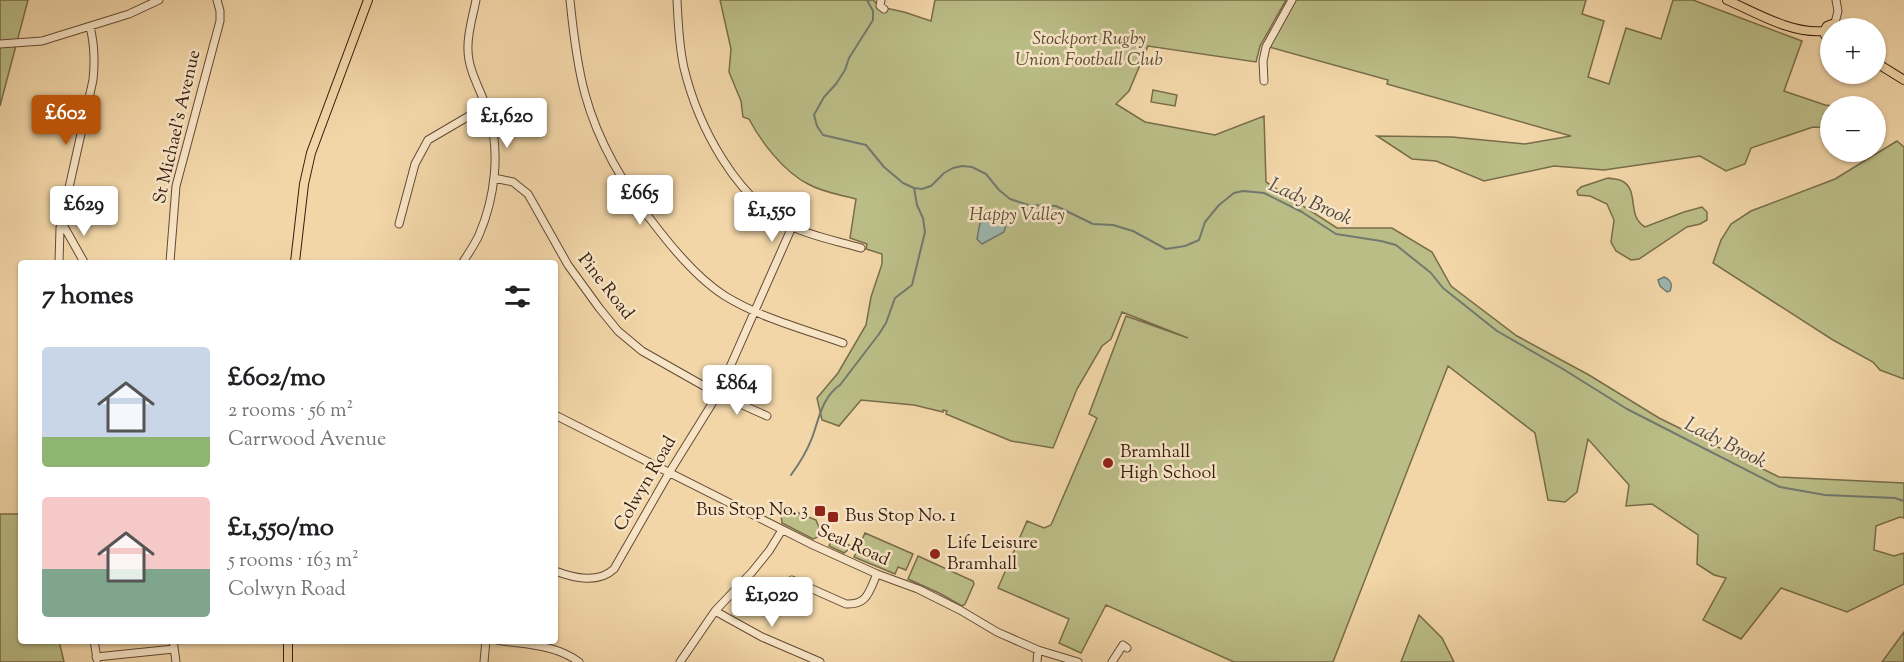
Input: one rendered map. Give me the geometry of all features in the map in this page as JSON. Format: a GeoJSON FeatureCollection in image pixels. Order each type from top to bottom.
{"type":"FeatureCollection","features":[{"type":"Feature","properties":{"kind":"main road"},"geometry":{"type":"LineString","coordinates":[[295,260],[304,184],[311,153],[368,0]]}},
{"type":"Feature","properties":{"kind":"main road"},"geometry":{"type":"LineString","coordinates":[[1727,0],[1792,26],[1820,31]]}},
{"type":"Feature","properties":{"kind":"main road"},"geometry":{"type":"LineString","coordinates":[[1886,69],[1904,80]]}},
{"type":"Feature","properties":{"kind":"main road"},"geometry":{"type":"LineString","coordinates":[[288,644],[288,662]]}},
{"type":"Feature","properties":{"kind":"street"},"geometry":{"type":"LineString","coordinates":[[0,44],[42,41],[129,14],[159,0]]}},
{"type":"Feature","properties":{"kind":"street","name":"St Michael's Avenue"},"geometry":{"type":"LineString","coordinates":[[170,260],[176,186],[220,21],[217,0]]}},
{"type":"Feature","properties":{"kind":"street"},"geometry":{"type":"LineString","coordinates":[[464,260],[481,230],[494,178],[494,140],[468,50],[476,0]]}},
{"type":"Feature","properties":{"kind":"street"},"geometry":{"type":"LineString","coordinates":[[570,0],[584,93],[594,123],[622,180],[639,206],[674,249],[715,290],[754,312],[843,342]]}},
{"type":"Feature","properties":{"kind":"street"},"geometry":{"type":"LineString","coordinates":[[677,0],[684,68],[711,140],[734,175],[753,198],[792,227],[861,248]]}},
{"type":"Feature","properties":{"kind":"street"},"geometry":{"type":"LineString","coordinates":[[881,0],[880,6],[884,9]]}},
{"type":"Feature","properties":{"kind":"street"},"geometry":{"type":"LineString","coordinates":[[1264,81],[1265,49],[1292,0]]}},
{"type":"Feature","properties":{"kind":"street"},"geometry":{"type":"LineString","coordinates":[[1837,1],[1838,18]]}},
{"type":"Feature","properties":{"kind":"street"},"geometry":{"type":"LineString","coordinates":[[59,260],[62,223],[96,60],[90,27]]}},
{"type":"Feature","properties":{"kind":"street"},"geometry":{"type":"LineString","coordinates":[[399,224],[415,164],[428,140],[486,106]]}},
{"type":"Feature","properties":{"kind":"street","name":"Pine Road"},"geometry":{"type":"LineString","coordinates":[[494,178],[513,182],[528,194],[568,265],[618,331],[642,351],[718,394],[766,416]]}},
{"type":"Feature","properties":{"kind":"street"},"geometry":{"type":"LineString","coordinates":[[62,223],[83,260]]}},
{"type":"Feature","properties":{"kind":"street","name":"Colwyn Road"},"geometry":{"type":"LineString","coordinates":[[558,572],[590,579],[603,577],[614,569],[718,394],[792,227]]}},
{"type":"Feature","properties":{"kind":"street","name":"Seal Road"},"geometry":{"type":"LineString","coordinates":[[558,417],[782,530],[877,574],[918,589],[997,632],[1038,650],[1078,662]]}},
{"type":"Feature","properties":{"kind":"street"},"geometry":{"type":"LineString","coordinates":[[680,662],[715,611],[752,573],[782,530]]}},
{"type":"Feature","properties":{"kind":"street"},"geometry":{"type":"LineString","coordinates":[[792,580],[846,604],[853,604],[865,599],[877,574]]}},
{"type":"Feature","properties":{"kind":"street"},"geometry":{"type":"LineString","coordinates":[[715,611],[762,637],[820,662]]}},
{"type":"Feature","properties":{"kind":"street"},"geometry":{"type":"LineString","coordinates":[[95,644],[97,660],[174,645],[176,662]]}},
{"type":"Feature","properties":{"kind":"street"},"geometry":{"type":"LineString","coordinates":[[484,662],[486,644]]}},
{"type":"Feature","properties":{"kind":"street"},"geometry":{"type":"LineString","coordinates":[[525,644],[553,648],[568,654],[579,662]]}},
{"type":"Feature","properties":{"kind":"street"},"geometry":{"type":"LineString","coordinates":[[1112,662],[1123,645],[1127,648]]}},
{"type":"Feature","properties":{"kind":"street"},"geometry":{"type":"LineString","coordinates":[[1037,662],[1038,650]]}},
{"type":"Feature","properties":{"kind":"green space"},"geometry":{"type":"Polygon","coordinates":[[[0,0],[28,0],[0,106],[0,0]]]}},
{"type":"Feature","properties":{"kind":"green space"},"geometry":{"type":"Polygon","coordinates":[[[720,0],[873,0],[881,7],[931,21],[935,0],[1286,0],[1260,46],[1256,62],[1148,46],[1129,91],[1116,104],[1145,122],[1215,135],[1264,116],[1266,182],[1337,228],[1392,228],[1432,252],[1451,286],[1517,336],[1589,375],[1659,418],[1779,477],[1904,483],[1904,518],[1900,517],[1876,526],[1874,550],[1894,556],[1904,553],[1904,584],[1847,612],[1781,588],[1741,639],[1703,620],[1726,578],[1714,575],[1697,564],[1698,535],[1652,504],[1626,506],[1629,485],[1588,439],[1577,492],[1565,502],[1548,500],[1535,433],[1448,366],[1333,662],[1234,662],[1106,605],[1081,653],[1059,643],[1069,619],[998,588],[1027,521],[1044,528],[1051,525],[1097,418],[1089,414],[1126,316],[1188,338],[1122,312],[1111,339],[1102,346],[1077,389],[1053,448],[1011,441],[946,414],[947,411],[914,405],[861,400],[839,426],[822,420],[817,398],[838,373],[866,325],[871,297],[882,264],[882,254],[866,249],[867,244],[850,238],[856,199],[819,189],[799,179],[774,156],[749,119],[743,117],[741,101],[729,72],[731,49],[720,0]]]}},
{"type":"Feature","properties":{"kind":"green space"},"geometry":{"type":"Polygon","coordinates":[[[1294,0],[1586,0],[1582,14],[1604,21],[1588,77],[1609,84],[1626,28],[1661,39],[1673,0],[1693,0],[1802,41],[1784,91],[1820,103],[1820,127],[1813,127],[1751,148],[1745,164],[1726,171],[1700,156],[1604,170],[1554,166],[1484,181],[1436,161],[1412,159],[1377,136],[1452,137],[1525,144],[1571,136],[1387,84],[1388,80],[1269,47],[1294,0]]]}},
{"type":"Feature","properties":{"kind":"green space"},"geometry":{"type":"Polygon","coordinates":[[[1153,90],[1177,95],[1175,106],[1151,102],[1153,90]]]}},
{"type":"Feature","properties":{"kind":"green space"},"geometry":{"type":"Polygon","coordinates":[[[1897,141],[1904,147],[1904,379],[1880,370],[1873,362],[1833,340],[1713,263],[1721,240],[1731,224],[1751,211],[1835,179],[1863,162],[1886,162],[1886,148],[1897,141]]]}},
{"type":"Feature","properties":{"kind":"green space"},"geometry":{"type":"Polygon","coordinates":[[[1608,178],[1621,180],[1631,190],[1636,216],[1645,227],[1702,207],[1707,212],[1707,220],[1687,227],[1639,259],[1631,260],[1616,251],[1611,242],[1614,220],[1607,204],[1590,196],[1578,195],[1577,191],[1581,187],[1608,178]]]}},
{"type":"Feature","properties":{"kind":"green space"},"geometry":{"type":"Polygon","coordinates":[[[786,510],[816,520],[821,532],[818,537],[813,539],[782,523],[781,515],[786,510]]]}},
{"type":"Feature","properties":{"kind":"green space"},"geometry":{"type":"Polygon","coordinates":[[[0,514],[18,514],[18,644],[60,644],[64,662],[0,662],[0,514]]]}},
{"type":"Feature","properties":{"kind":"green space"},"geometry":{"type":"Polygon","coordinates":[[[865,533],[913,554],[906,570],[898,567],[895,574],[854,557],[865,533]]]}},
{"type":"Feature","properties":{"kind":"green space"},"geometry":{"type":"Polygon","coordinates":[[[833,537],[851,546],[844,553],[829,546],[833,537]]]}},
{"type":"Feature","properties":{"kind":"green space"},"geometry":{"type":"Polygon","coordinates":[[[918,556],[973,581],[974,584],[965,604],[962,606],[908,579],[918,556]]]}},
{"type":"Feature","properties":{"kind":"green space"},"geometry":{"type":"Polygon","coordinates":[[[1419,615],[1442,638],[1454,662],[1401,662],[1419,615]]]}},
{"type":"Feature","properties":{"kind":"green space"},"geometry":{"type":"Polygon","coordinates":[[[1904,632],[1904,662],[1882,662],[1904,632]]]}},
{"type":"Feature","properties":{"kind":"water"},"geometry":{"type":"Polygon","coordinates":[[[994,218],[1005,221],[1004,232],[982,244],[977,239],[980,223],[994,218]]]}},
{"type":"Feature","properties":{"kind":"water"},"geometry":{"type":"Polygon","coordinates":[[[1664,277],[1671,284],[1670,291],[1667,292],[1660,286],[1658,280],[1664,277]]]}},
{"type":"Feature","properties":{"kind":"waterway","name":"Lady Brook"},"geometry":{"type":"LineString","coordinates":[[867,0],[873,11],[873,20],[849,58],[845,70],[824,97],[814,115],[823,135],[866,145],[884,167],[903,183],[922,189],[931,186],[944,173],[953,168],[972,167],[986,174],[1010,199],[1028,205],[1056,206],[1093,224],[1113,225],[1133,231],[1166,249],[1185,246],[1199,240],[1205,222],[1219,205],[1234,193],[1243,191],[1264,193],[1302,212],[1336,234],[1396,245],[1431,273],[1443,288],[1497,331],[1627,409],[1780,487],[1825,495],[1895,498],[1904,501]]}},
{"type":"Feature","properties":{"kind":"waterway"},"geometry":{"type":"LineString","coordinates":[[791,475],[808,448],[829,396],[879,334],[886,323],[895,298],[912,285],[925,232],[914,188]]}},
{"type":"Feature","properties":{"kind":"place","name":"Bramhall High School"},"geometry":{"type":"Point","coordinates":[1108,463]}},
{"type":"Feature","properties":{"kind":"place","name":"Bus Stop No. 3"},"geometry":{"type":"Point","coordinates":[820,511]}},
{"type":"Feature","properties":{"kind":"place","name":"Bus Stop No. 1"},"geometry":{"type":"Point","coordinates":[833,517]}},
{"type":"Feature","properties":{"kind":"place","name":"Life Leisure Bramhall"},"geometry":{"type":"Point","coordinates":[935,554]}},
{"type":"Feature","properties":{"kind":"park label","name":"Stockport Rugby Union Football Club"},"geometry":{"type":"Point","coordinates":[1089,50]}},
{"type":"Feature","properties":{"kind":"park label","name":"Happy Valley"},"geometry":{"type":"Point","coordinates":[1017,216]}}]}
